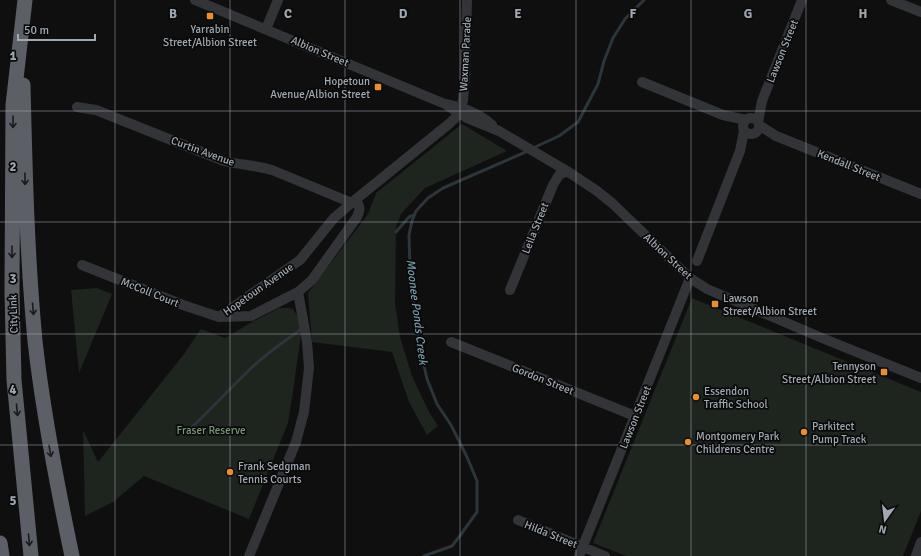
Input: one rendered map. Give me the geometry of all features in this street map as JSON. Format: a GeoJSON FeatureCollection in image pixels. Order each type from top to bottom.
{"type":"FeatureCollection","features":[{"type":"Feature","properties":{"kind":"highway","name":"CityLink"},"geometry":{"type":"LineString","coordinates":[[25,0],[13,105],[12,292],[14,380],[32,556]]}},
{"type":"Feature","properties":{"kind":"highway"},"geometry":{"type":"LineString","coordinates":[[22,28],[26,216],[35,334],[50,448],[72,556]]}},
{"type":"Feature","properties":{"kind":"highway"},"geometry":{"type":"LineString","coordinates":[[0,543],[2,556]]}},
{"type":"Feature","properties":{"kind":"street","name":"Albion Street"},"geometry":{"type":"LineString","coordinates":[[195,0],[459,110],[477,114],[499,131],[567,171],[597,191],[612,203],[690,278],[706,288],[822,338],[921,378]]}},
{"type":"Feature","properties":{"kind":"street"},"geometry":{"type":"LineString","coordinates":[[266,29],[278,0]]}},
{"type":"Feature","properties":{"kind":"street","name":"Waxman Parade"},"geometry":{"type":"LineString","coordinates":[[459,110],[463,100],[465,76],[467,0]]}},
{"type":"Feature","properties":{"kind":"street","name":"Lawson Street"},"geometry":{"type":"LineString","coordinates":[[697,261],[802,0]]}},
{"type":"Feature","properties":{"kind":"street"},"geometry":{"type":"LineString","coordinates":[[891,0],[921,12]]}},
{"type":"Feature","properties":{"kind":"street","name":"Kendall Street"},"geometry":{"type":"LineString","coordinates":[[642,82],[921,194]]}},
{"type":"Feature","properties":{"kind":"street","name":"Curtin Avenue"},"geometry":{"type":"LineString","coordinates":[[77,107],[96,110],[224,161],[235,164],[261,166],[354,201]]}},
{"type":"Feature","properties":{"kind":"street","name":"Hopetoun Avenue"},"geometry":{"type":"LineString","coordinates":[[219,317],[300,260],[334,218],[450,123],[459,110]]}},
{"type":"Feature","properties":{"kind":"street","name":"Leila Street"},"geometry":{"type":"LineString","coordinates":[[510,290],[553,185],[559,175],[567,171]]}},
{"type":"Feature","properties":{"kind":"street","name":"Hopetoun Avenue"},"geometry":{"type":"LineString","coordinates":[[219,317],[251,316],[298,292],[312,280],[357,217],[360,209],[359,204],[354,201]]}},
{"type":"Feature","properties":{"kind":"street","name":"McColl Court"},"geometry":{"type":"LineString","coordinates":[[82,265],[188,307],[219,317]]}},
{"type":"Feature","properties":{"kind":"street","name":"Lawson Street"},"geometry":{"type":"LineString","coordinates":[[581,552],[690,278]]}},
{"type":"Feature","properties":{"kind":"street"},"geometry":{"type":"LineString","coordinates":[[249,556],[300,429],[307,390],[309,368],[307,342],[298,292]]}},
{"type":"Feature","properties":{"kind":"street","name":"Gordon Street"},"geometry":{"type":"LineString","coordinates":[[451,342],[635,416]]}},
{"type":"Feature","properties":{"kind":"street","name":"Hilda Street"},"geometry":{"type":"LineString","coordinates":[[518,520],[581,552],[605,556]]}},
{"type":"Feature","properties":{"kind":"street"},"geometry":{"type":"LineString","coordinates":[[916,556],[921,542]]}},
{"type":"Feature","properties":{"kind":"green space"},"geometry":{"type":"Polygon","coordinates":[[[462,124],[507,151],[425,188],[401,214],[396,227],[395,303],[400,337],[412,376],[428,410],[438,426],[427,435],[409,402],[392,352],[312,342],[308,293],[368,214],[376,193],[462,124]]]}},
{"type":"Feature","properties":{"kind":"green space"},"geometry":{"type":"Polygon","coordinates":[[[97,288],[112,294],[79,373],[71,290],[97,288]]]}},
{"type":"Feature","properties":{"kind":"green space"},"geometry":{"type":"Polygon","coordinates":[[[692,298],[921,392],[921,511],[903,556],[626,556],[593,543],[692,298]]]}},
{"type":"Feature","properties":{"kind":"green space","name":"Fraser Reserve"},"geometry":{"type":"Polygon","coordinates":[[[279,308],[293,309],[298,317],[301,334],[293,392],[288,423],[249,519],[144,476],[113,502],[85,516],[83,430],[98,462],[184,354],[201,329],[225,338],[279,308]]]}},
{"type":"Feature","properties":{"kind":"waterway","name":"Moonee Ponds Creek"},"geometry":{"type":"LineString","coordinates":[[533,148],[559,136],[578,122],[598,84],[604,61],[613,38],[625,19],[644,0]]}},
{"type":"Feature","properties":{"kind":"waterway","name":"Moonee Ponds Creek"},"geometry":{"type":"LineString","coordinates":[[424,556],[452,546],[477,512],[477,481],[451,425],[437,404],[427,379],[419,343],[410,271],[409,235],[412,221],[416,211],[428,198],[443,188],[528,151]]}},
{"type":"Feature","properties":{"kind":"waterway"},"geometry":{"type":"LineString","coordinates":[[396,232],[409,217],[414,215]]}},
{"type":"Feature","properties":{"kind":"waterway"},"geometry":{"type":"LineString","coordinates":[[183,435],[258,362],[273,349],[300,330]]}},
{"type":"Feature","properties":{"kind":"place","name":"Yarrabin Street/Albion Street"},"geometry":{"type":"Point","coordinates":[210,16]}},
{"type":"Feature","properties":{"kind":"place","name":"Hopetoun Avenue/Albion Street"},"geometry":{"type":"Point","coordinates":[378,87]}},
{"type":"Feature","properties":{"kind":"place","name":"Lawson Street/Albion Street"},"geometry":{"type":"Point","coordinates":[715,304]}},
{"type":"Feature","properties":{"kind":"place","name":"Tennyson Street/Albion Street"},"geometry":{"type":"Point","coordinates":[884,372]}},
{"type":"Feature","properties":{"kind":"place","name":"Essendon Traffic School"},"geometry":{"type":"Point","coordinates":[696,397]}},
{"type":"Feature","properties":{"kind":"place","name":"Parkitect Pump Track"},"geometry":{"type":"Point","coordinates":[804,432]}},
{"type":"Feature","properties":{"kind":"place","name":"Montgomery Park Childrens Centre"},"geometry":{"type":"Point","coordinates":[688,442]}},
{"type":"Feature","properties":{"kind":"place","name":"Frank Sedgman Tennis Courts"},"geometry":{"type":"Point","coordinates":[230,472]}}]}
